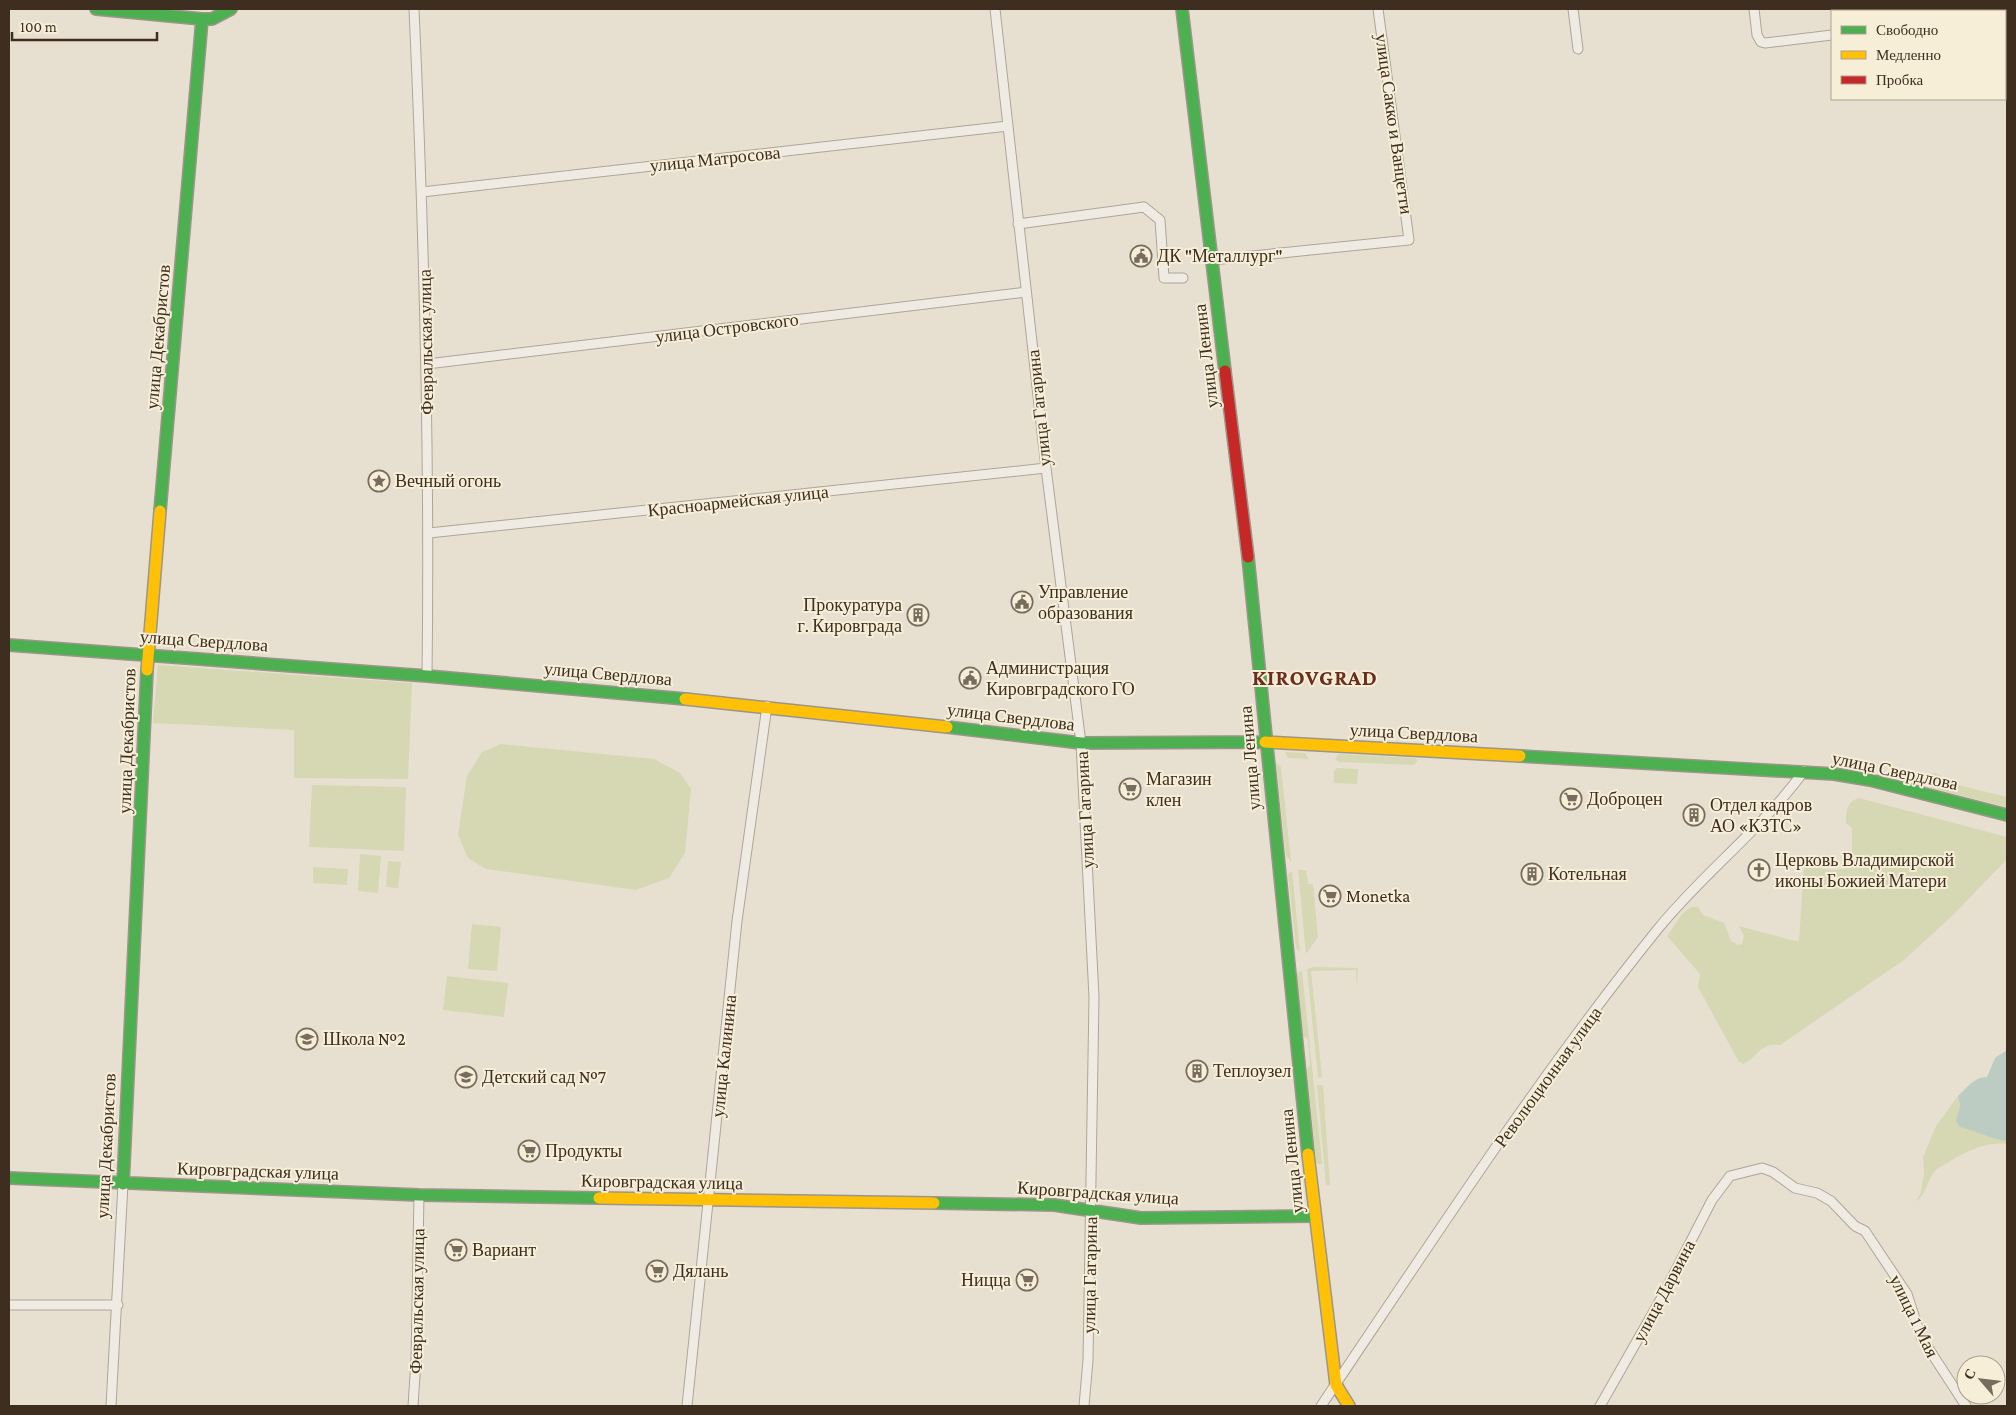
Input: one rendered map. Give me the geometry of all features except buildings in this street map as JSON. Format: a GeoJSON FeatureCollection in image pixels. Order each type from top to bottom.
{"type":"FeatureCollection","features":[{"type":"Feature","properties":{"kind":"main road"},"geometry":{"type":"LineString","coordinates":[[96,9],[202,19],[212,19],[231,9]]}},
{"type":"Feature","properties":{"kind":"main road","name":"улица Ленина"},"geometry":{"type":"LineString","coordinates":[[1182,9],[1256,628],[1265,742],[1315,1216],[1336,1385]]}},
{"type":"Feature","properties":{"kind":"main road","name":"улица Декабристов"},"geometry":{"type":"LineString","coordinates":[[123,1184],[148,655],[202,19]]}},
{"type":"Feature","properties":{"kind":"main road","name":"улица Свердлова"},"geometry":{"type":"LineString","coordinates":[[9,645],[427,676],[767,706],[1082,743],[1265,742],[1804,771],[1870,780],[2007,815]]}},
{"type":"Feature","properties":{"kind":"main road","name":"Кировградская улица"},"geometry":{"type":"LineString","coordinates":[[9,1178],[419,1195],[1054,1204],[1092,1212],[1141,1218],[1315,1216]]}},
{"type":"Feature","properties":{"kind":"main road"},"geometry":{"type":"LineString","coordinates":[[1336,1385],[1349,1406]]}},
{"type":"Feature","properties":{"kind":"street","name":"Февральская улица"},"geometry":{"type":"LineString","coordinates":[[414,9],[427,364],[429,533],[427,676]]}},
{"type":"Feature","properties":{"kind":"street","name":"улица Гагарина"},"geometry":{"type":"LineString","coordinates":[[995,9],[1046,468],[1082,743],[1094,997],[1092,1212],[1088,1360],[1084,1406]]}},
{"type":"Feature","properties":{"kind":"street","name":"улица Сакко и Ванцетти"},"geometry":{"type":"LineString","coordinates":[[1212,260],[1409,240],[1378,9]]}},
{"type":"Feature","properties":{"kind":"street"},"geometry":{"type":"LineString","coordinates":[[1573,9],[1578,49]]}},
{"type":"Feature","properties":{"kind":"street"},"geometry":{"type":"LineString","coordinates":[[1754,9],[1757,35],[1761,42],[1831,35]]}},
{"type":"Feature","properties":{"kind":"street","name":"улица Матросова"},"geometry":{"type":"LineString","coordinates":[[422,192],[1008,126]]}},
{"type":"Feature","properties":{"kind":"street"},"geometry":{"type":"LineString","coordinates":[[1018,224],[1144,207],[1160,220],[1164,278],[1184,278]]}},
{"type":"Feature","properties":{"kind":"street","name":"улица Островского"},"geometry":{"type":"LineString","coordinates":[[427,364],[1026,292]]}},
{"type":"Feature","properties":{"kind":"street","name":"Красноармейская улица"},"geometry":{"type":"LineString","coordinates":[[429,533],[1046,468]]}},
{"type":"Feature","properties":{"kind":"street","name":"улица Калинина"},"geometry":{"type":"LineString","coordinates":[[687,1406],[737,921],[767,706]]}},
{"type":"Feature","properties":{"kind":"street","name":"Революционная улица"},"geometry":{"type":"LineString","coordinates":[[1321,1406],[1486,1163],[1613,987],[1682,900],[1773,810],[1804,771]]}},
{"type":"Feature","properties":{"kind":"street","name":"улица 1 Мая"},"geometry":{"type":"LineString","coordinates":[[1730,1176],[1752,1170],[1769,1170],[1795,1188],[1817,1193],[1831,1201],[1855,1226],[1865,1231],[1907,1294],[1921,1337],[1966,1406]]}},
{"type":"Feature","properties":{"kind":"street","name":"улица Дарвина"},"geometry":{"type":"LineString","coordinates":[[1600,1406],[1662,1296],[1712,1200],[1730,1176]]}},
{"type":"Feature","properties":{"kind":"street","name":"улица Декабристов"},"geometry":{"type":"LineString","coordinates":[[111,1406],[118,1306],[123,1184]]}},
{"type":"Feature","properties":{"kind":"street","name":"Февральская улица"},"geometry":{"type":"LineString","coordinates":[[413,1406],[416,1360],[419,1195]]}},
{"type":"Feature","properties":{"kind":"street"},"geometry":{"type":"LineString","coordinates":[[9,1305],[118,1306]]}},
{"type":"Feature","properties":{"kind":"green space"},"geometry":{"type":"Polygon","coordinates":[[[158,665],[412,683],[408,779],[294,778],[294,730],[153,723],[158,665]]]}},
{"type":"Feature","properties":{"kind":"green space"},"geometry":{"type":"Polygon","coordinates":[[[501,744],[654,759],[680,773],[691,789],[685,853],[669,878],[636,890],[486,869],[468,858],[458,835],[467,776],[482,752],[501,744]]]}},
{"type":"Feature","properties":{"kind":"green space"},"geometry":{"type":"Polygon","coordinates":[[[1285,752],[1305,753],[1309,759],[1288,758],[1285,752]]]}},
{"type":"Feature","properties":{"kind":"green space"},"geometry":{"type":"Polygon","coordinates":[[[1338,754],[1414,758],[1418,760],[1414,765],[1340,762],[1335,760],[1338,754]]]}},
{"type":"Feature","properties":{"kind":"green space"},"geometry":{"type":"Polygon","coordinates":[[[1276,763],[1281,767],[1291,861],[1286,856],[1276,763]]]}},
{"type":"Feature","properties":{"kind":"green space"},"geometry":{"type":"Polygon","coordinates":[[[1337,768],[1358,769],[1357,784],[1334,783],[1334,771],[1337,768]]]}},
{"type":"Feature","properties":{"kind":"green space"},"geometry":{"type":"Polygon","coordinates":[[[1936,773],[1941,776],[1942,781],[2007,797],[2007,807],[1931,788],[1927,784],[1926,779],[1929,774],[1936,773]]]}},
{"type":"Feature","properties":{"kind":"green space"},"geometry":{"type":"Polygon","coordinates":[[[312,785],[406,787],[404,851],[309,847],[312,785]]]}},
{"type":"Feature","properties":{"kind":"green space"},"geometry":{"type":"Polygon","coordinates":[[[1859,798],[2007,837],[2007,859],[1952,916],[1904,960],[1780,1045],[1763,1048],[1743,1064],[1739,1062],[1698,987],[1700,974],[1667,936],[1684,912],[1693,907],[1698,907],[1703,915],[1724,923],[1731,941],[1738,945],[1742,944],[1744,936],[1739,926],[1799,942],[1804,865],[1814,862],[1818,855],[1819,868],[1830,870],[1852,868],[1852,828],[1846,823],[1846,814],[1852,801],[1859,798]]]}},
{"type":"Feature","properties":{"kind":"green space"},"geometry":{"type":"Polygon","coordinates":[[[360,854],[381,856],[378,893],[358,891],[360,854]]]}},
{"type":"Feature","properties":{"kind":"green space"},"geometry":{"type":"Polygon","coordinates":[[[388,861],[401,862],[398,888],[386,887],[388,861]]]}},
{"type":"Feature","properties":{"kind":"green space"},"geometry":{"type":"Polygon","coordinates":[[[313,867],[348,869],[347,885],[313,883],[313,867]]]}},
{"type":"Feature","properties":{"kind":"green space"},"geometry":{"type":"Polygon","coordinates":[[[1298,870],[1306,870],[1308,884],[1313,884],[1318,937],[1306,954],[1298,870]]]}},
{"type":"Feature","properties":{"kind":"green space"},"geometry":{"type":"Polygon","coordinates":[[[1292,871],[1300,953],[1296,947],[1288,874],[1292,871]]]}},
{"type":"Feature","properties":{"kind":"green space"},"geometry":{"type":"Polygon","coordinates":[[[472,924],[501,927],[497,971],[468,969],[472,924]]]}},
{"type":"Feature","properties":{"kind":"green space"},"geometry":{"type":"Polygon","coordinates":[[[1314,967],[1358,968],[1357,988],[1356,970],[1311,971],[1322,1077],[1318,1078],[1307,969],[1314,967]]]}},
{"type":"Feature","properties":{"kind":"green space"},"geometry":{"type":"Polygon","coordinates":[[[1302,971],[1322,1163],[1320,1165],[1316,1162],[1307,1069],[1310,1065],[1308,1039],[1303,1036],[1296,977],[1298,972],[1302,971]]]}},
{"type":"Feature","properties":{"kind":"green space"},"geometry":{"type":"Polygon","coordinates":[[[447,976],[508,983],[504,1017],[443,1010],[447,976]]]}},
{"type":"Feature","properties":{"kind":"green space"},"geometry":{"type":"Polygon","coordinates":[[[1317,1085],[1323,1085],[1330,1185],[1326,1185],[1317,1085]]]}},
{"type":"Feature","properties":{"kind":"green space"},"geometry":{"type":"Polygon","coordinates":[[[1958,1096],[1960,1105],[1957,1116],[1972,1130],[2007,1141],[2007,1144],[1988,1145],[1970,1150],[1937,1169],[1923,1194],[1916,1202],[1921,1192],[1924,1173],[1923,1157],[1936,1126],[1958,1096]]]}},
{"type":"Feature","properties":{"kind":"shaded area"},"geometry":{"type":"Polygon","coordinates":[[[2007,1050],[2007,1141],[1995,1139],[1960,1127],[1956,1121],[1960,1105],[1958,1096],[1974,1081],[1987,1077],[1995,1058],[2007,1050]]]}},
{"type":"Feature","properties":{"kind":"traffic: fast"},"geometry":{"type":"LineString","coordinates":[[96,9],[202,19],[212,19],[231,9]]}},
{"type":"Feature","properties":{"kind":"traffic: fast"},"geometry":{"type":"LineString","coordinates":[[1182,9],[1225,371]]}},
{"type":"Feature","properties":{"kind":"traffic: fast"},"geometry":{"type":"LineString","coordinates":[[160,511],[202,19]]}},
{"type":"Feature","properties":{"kind":"traffic: fast"},"geometry":{"type":"LineString","coordinates":[[1248,557],[1308,1154]]}},
{"type":"Feature","properties":{"kind":"traffic: fast"},"geometry":{"type":"LineString","coordinates":[[9,645],[427,676],[685,699]]}},
{"type":"Feature","properties":{"kind":"traffic: fast"},"geometry":{"type":"LineString","coordinates":[[123,1184],[147,670]]}},
{"type":"Feature","properties":{"kind":"traffic: fast"},"geometry":{"type":"LineString","coordinates":[[947,727],[1081,743],[1265,742]]}},
{"type":"Feature","properties":{"kind":"traffic: fast"},"geometry":{"type":"LineString","coordinates":[[1520,756],[1834,774],[1870,780],[2007,815]]}},
{"type":"Feature","properties":{"kind":"traffic: fast"},"geometry":{"type":"LineString","coordinates":[[9,1178],[419,1195],[599,1198]]}},
{"type":"Feature","properties":{"kind":"traffic: fast"},"geometry":{"type":"LineString","coordinates":[[934,1203],[1054,1205],[1141,1218],[1315,1216]]}},
{"type":"Feature","properties":{"kind":"traffic: slow"},"geometry":{"type":"LineString","coordinates":[[147,670],[160,511]]}},
{"type":"Feature","properties":{"kind":"traffic: slow"},"geometry":{"type":"LineString","coordinates":[[685,699],[947,727]]}},
{"type":"Feature","properties":{"kind":"traffic: slow"},"geometry":{"type":"LineString","coordinates":[[1265,742],[1520,756]]}},
{"type":"Feature","properties":{"kind":"traffic: slow"},"geometry":{"type":"LineString","coordinates":[[1308,1154],[1336,1385],[1349,1406]]}},
{"type":"Feature","properties":{"kind":"traffic: slow"},"geometry":{"type":"LineString","coordinates":[[599,1198],[934,1203]]}},
{"type":"Feature","properties":{"kind":"traffic: jam"},"geometry":{"type":"LineString","coordinates":[[1225,371],[1248,557]]}},
{"type":"Feature","properties":{"kind":"place","name":"ДК \"Металлург\""},"geometry":{"type":"Point","coordinates":[1141,256]}},
{"type":"Feature","properties":{"kind":"place","name":"Вечный огонь"},"geometry":{"type":"Point","coordinates":[379,481]}},
{"type":"Feature","properties":{"kind":"place","name":"Управление образования"},"geometry":{"type":"Point","coordinates":[1022,602]}},
{"type":"Feature","properties":{"kind":"place","name":"Прокуратура г. Кировграда"},"geometry":{"type":"Point","coordinates":[918,615]}},
{"type":"Feature","properties":{"kind":"place","name":"Администрация Кировградского ГО"},"geometry":{"type":"Point","coordinates":[970,678]}},
{"type":"Feature","properties":{"kind":"place","name":"Магазин клен"},"geometry":{"type":"Point","coordinates":[1130,789]}},
{"type":"Feature","properties":{"kind":"place","name":"Доброцен"},"geometry":{"type":"Point","coordinates":[1571,799]}},
{"type":"Feature","properties":{"kind":"place","name":"Отдел кадров АО «КЗТС»"},"geometry":{"type":"Point","coordinates":[1694,815]}},
{"type":"Feature","properties":{"kind":"place","name":"Церковь Владимирской иконы Божией Матери"},"geometry":{"type":"Point","coordinates":[1759,870]}},
{"type":"Feature","properties":{"kind":"place","name":"Котельная"},"geometry":{"type":"Point","coordinates":[1532,874]}},
{"type":"Feature","properties":{"kind":"place","name":"Monetka"},"geometry":{"type":"Point","coordinates":[1330,896]}},
{"type":"Feature","properties":{"kind":"place","name":"Школа №2"},"geometry":{"type":"Point","coordinates":[307,1039]}},
{"type":"Feature","properties":{"kind":"place","name":"Теплоузел"},"geometry":{"type":"Point","coordinates":[1197,1071]}},
{"type":"Feature","properties":{"kind":"place","name":"Детский сад №7"},"geometry":{"type":"Point","coordinates":[466,1077]}},
{"type":"Feature","properties":{"kind":"place","name":"Продукты"},"geometry":{"type":"Point","coordinates":[529,1151]}},
{"type":"Feature","properties":{"kind":"place","name":"Вариант"},"geometry":{"type":"Point","coordinates":[456,1250]}},
{"type":"Feature","properties":{"kind":"place","name":"Дялань"},"geometry":{"type":"Point","coordinates":[657,1271]}},
{"type":"Feature","properties":{"kind":"place","name":"Ницца"},"geometry":{"type":"Point","coordinates":[1027,1280]}},
{"type":"Feature","properties":{"kind":"district","name":"KIROVGRAD"},"geometry":{"type":"Point","coordinates":[1315,677]}}]}
